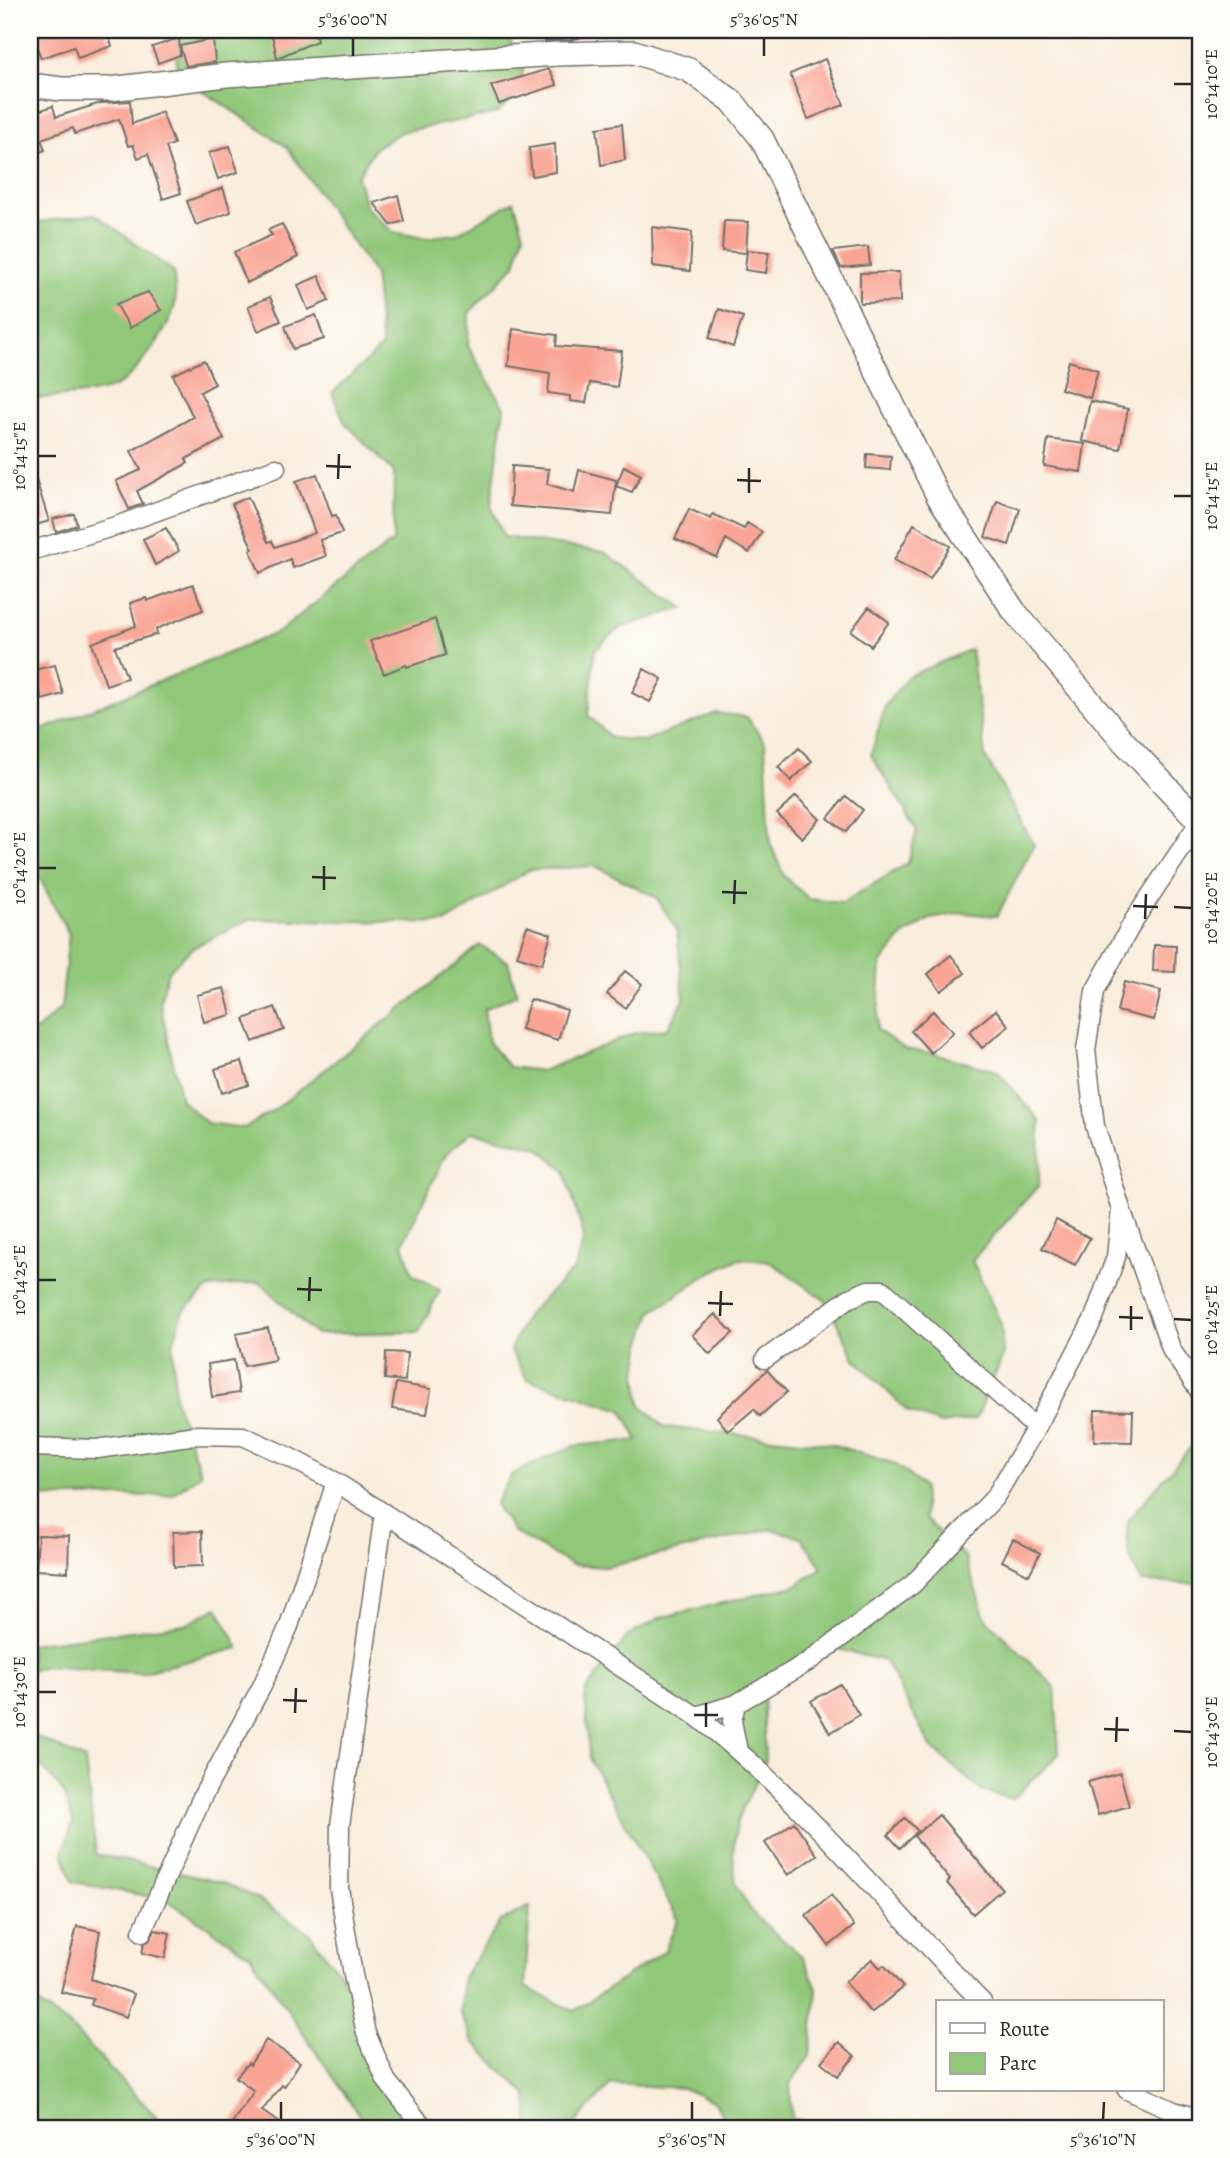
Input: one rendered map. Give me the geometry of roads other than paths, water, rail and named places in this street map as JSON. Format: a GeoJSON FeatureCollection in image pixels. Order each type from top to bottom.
{"type":"FeatureCollection","features":[{"type":"Feature","properties":{"kind":"street"},"geometry":{"type":"LineString","coordinates":[[30,85],[61,89],[110,89],[226,75],[558,54],[634,52],[689,71],[732,101],[762,139],[938,496],[1014,611],[1124,742],[1200,822],[1134,920],[1095,991],[1086,1050],[1095,1126],[1121,1209],[1172,1352],[1200,1392]]}},
{"type":"Feature","properties":{"kind":"street"},"geometry":{"type":"LineString","coordinates":[[30,551],[116,527],[276,468]]}},
{"type":"Feature","properties":{"kind":"street"},"geometry":{"type":"LineString","coordinates":[[696,1716],[736,1704],[808,1662],[913,1584],[995,1497],[1036,1428],[1094,1318],[1116,1257],[1121,1209]]}},
{"type":"Feature","properties":{"kind":"street"},"geometry":{"type":"LineString","coordinates":[[765,1359],[848,1299],[868,1290],[883,1290],[1036,1428]]}},
{"type":"Feature","properties":{"kind":"street"},"geometry":{"type":"LineString","coordinates":[[30,1447],[97,1449],[196,1434],[243,1436],[336,1482],[696,1716],[800,1809],[980,2000]]}},
{"type":"Feature","properties":{"kind":"street"},"geometry":{"type":"LineString","coordinates":[[142,1931],[202,1797],[262,1686],[289,1626],[336,1482]]}},
{"type":"Feature","properties":{"kind":"street"},"geometry":{"type":"LineString","coordinates":[[384,1513],[340,1826],[339,1888],[353,1975],[366,2033],[386,2080],[425,2128]]}},
{"type":"Feature","properties":{"kind":"street"},"geometry":{"type":"LineString","coordinates":[[736,1704],[732,1721],[739,1752]]}},
{"type":"Feature","properties":{"kind":"street"},"geometry":{"type":"LineString","coordinates":[[1131,2092],[1200,2119]]}}]}
